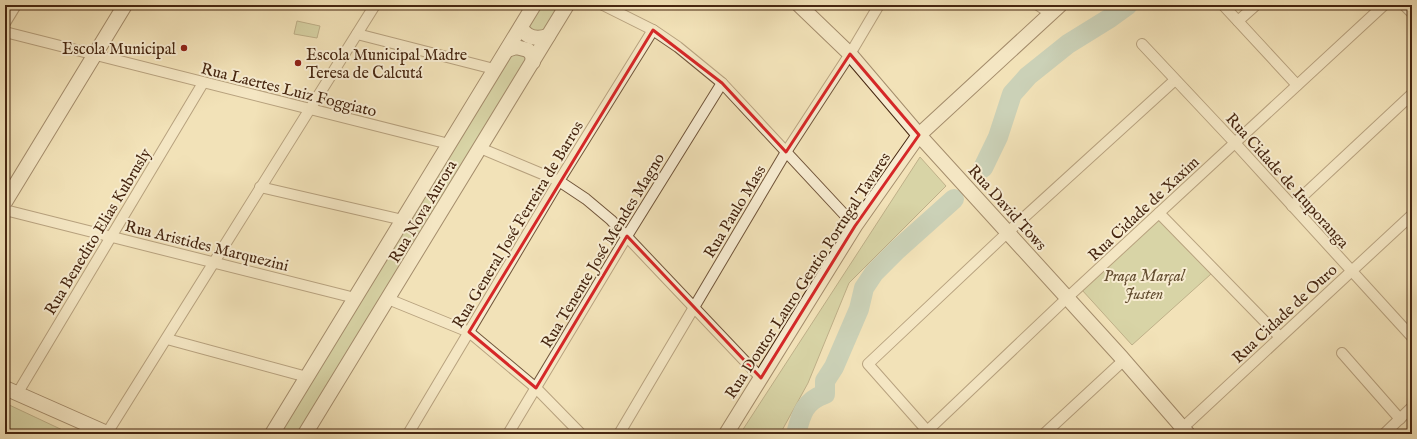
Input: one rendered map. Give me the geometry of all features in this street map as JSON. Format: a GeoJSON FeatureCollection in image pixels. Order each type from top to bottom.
{"type":"FeatureCollection","features":[{"type":"Feature","properties":{"kind":"main road"},"geometry":{"type":"LineString","coordinates":[[5,202],[125,5]]}},
{"type":"Feature","properties":{"kind":"main road","name":"Rua Nova Aurora"},"geometry":{"type":"LineString","coordinates":[[272,434],[534,5]]}},
{"type":"Feature","properties":{"kind":"main road","name":"Rua Nova Aurora"},"geometry":{"type":"LineString","coordinates":[[305,434],[567,5]]}},
{"type":"Feature","properties":{"kind":"main road","name":"Rua David Tows"},"geometry":{"type":"LineString","coordinates":[[799,5],[850,54],[919,135],[1124,360],[1182,432]]}},
{"type":"Feature","properties":{"kind":"main road","name":"Rua Doutor Lauro Gentio Portugal Tavares"},"geometry":{"type":"LineString","coordinates":[[726,434],[855,226],[919,135],[1055,9]]}},
{"type":"Feature","properties":{"kind":"main road"},"geometry":{"type":"LineString","coordinates":[[521,27],[524,34],[529,37],[537,39],[548,36]]}},
{"type":"Feature","properties":{"kind":"main road"},"geometry":{"type":"LineString","coordinates":[[507,50],[516,47],[528,50],[532,55],[533,62]]}},
{"type":"Feature","properties":{"kind":"main road"},"geometry":{"type":"LineString","coordinates":[[11,391],[108,433]]}},
{"type":"Feature","properties":{"kind":"street"},"geometry":{"type":"LineString","coordinates":[[5,23],[16,5]]}},
{"type":"Feature","properties":{"kind":"street"},"geometry":{"type":"LineString","coordinates":[[108,433],[213,262],[375,5]]}},
{"type":"Feature","properties":{"kind":"street"},"geometry":{"type":"LineString","coordinates":[[603,5],[652,30],[678,47],[722,83],[855,226]]}},
{"type":"Feature","properties":{"kind":"street","name":"Rua Paulo Mass"},"geometry":{"type":"LineString","coordinates":[[619,434],[786,152],[850,54],[879,5]]}},
{"type":"Feature","properties":{"kind":"street"},"geometry":{"type":"LineString","coordinates":[[1038,5],[1055,9]]}},
{"type":"Feature","properties":{"kind":"street"},"geometry":{"type":"LineString","coordinates":[[1223,5],[1297,85]]}},
{"type":"Feature","properties":{"kind":"street"},"geometry":{"type":"LineString","coordinates":[[1238,21],[1256,5]]}},
{"type":"Feature","properties":{"kind":"street","name":"Rua Cidade de Xaxim"},"geometry":{"type":"LineString","coordinates":[[927,433],[1067,298],[1384,5]]}},
{"type":"Feature","properties":{"kind":"street"},"geometry":{"type":"LineString","coordinates":[[1404,5],[1412,14]]}},
{"type":"Feature","properties":{"kind":"street","name":"Rua General José Ferreira de Barros"},"geometry":{"type":"LineString","coordinates":[[408,434],[559,181],[652,30]]}},
{"type":"Feature","properties":{"kind":"street","name":"Rua Laertes Luiz Foggiato"},"geometry":{"type":"LineString","coordinates":[[5,32],[93,56],[449,144]]}},
{"type":"Feature","properties":{"kind":"street"},"geometry":{"type":"LineString","coordinates":[[357,34],[494,70]]}},
{"type":"Feature","properties":{"kind":"street","name":"Rua Cidade de Ituporanga"},"geometry":{"type":"LineString","coordinates":[[1142,44],[1235,143],[1412,337]]}},
{"type":"Feature","properties":{"kind":"street"},"geometry":{"type":"LineString","coordinates":[[927,433],[868,364],[1008,232],[1175,80]]}},
{"type":"Feature","properties":{"kind":"street","name":"Rua Benedito Elias Kubrusly"},"geometry":{"type":"LineString","coordinates":[[11,391],[111,237],[203,83]]}},
{"type":"Feature","properties":{"kind":"street","name":"Rua Tenente José Mendes Magno"},"geometry":{"type":"LineString","coordinates":[[508,434],[627,236],[722,83]]}},
{"type":"Feature","properties":{"kind":"street"},"geometry":{"type":"LineString","coordinates":[[1292,206],[1412,94]]}},
{"type":"Feature","properties":{"kind":"street"},"geometry":{"type":"LineString","coordinates":[[480,148],[559,181],[586,199],[627,236],[761,378]]}},
{"type":"Feature","properties":{"kind":"street"},"geometry":{"type":"LineString","coordinates":[[260,187],[403,220]]}},
{"type":"Feature","properties":{"kind":"street","name":"Rua Aristides Marquezini"},"geometry":{"type":"LineString","coordinates":[[5,210],[355,298]]}},
{"type":"Feature","properties":{"kind":"street"},"geometry":{"type":"LineString","coordinates":[[1159,213],[1280,337]]}},
{"type":"Feature","properties":{"kind":"street","name":"Rua Cidade de Ouro"},"geometry":{"type":"LineString","coordinates":[[1182,432],[1280,337],[1412,215]]}},
{"type":"Feature","properties":{"kind":"street"},"geometry":{"type":"LineString","coordinates":[[388,299],[469,332],[536,388],[581,434]]}},
{"type":"Feature","properties":{"kind":"street"},"geometry":{"type":"LineString","coordinates":[[167,339],[307,377]]}},
{"type":"Feature","properties":{"kind":"street"},"geometry":{"type":"LineString","coordinates":[[1342,353],[1400,419]]}},
{"type":"Feature","properties":{"kind":"street"},"geometry":{"type":"LineString","coordinates":[[1044,434],[1124,360]]}},
{"type":"Feature","properties":{"kind":"street"},"geometry":{"type":"LineString","coordinates":[[1384,434],[1412,407]]}},
{"type":"Feature","properties":{"kind":"highlighted area"},"geometry":{"type":"Polygon","coordinates":[[[653,30],[722,83],[786,152],[850,54],[919,135],[855,226],[761,378],[627,236],[536,388],[469,332],[653,30]]]}},
{"type":"Feature","properties":{"kind":"green space"},"geometry":{"type":"Polygon","coordinates":[[[542,5],[560,5],[297,434],[280,434],[542,5]]]}},
{"type":"Feature","properties":{"kind":"green space"},"geometry":{"type":"Polygon","coordinates":[[[297,21],[320,26],[317,38],[294,34],[297,21]]]}},
{"type":"Feature","properties":{"kind":"green space"},"geometry":{"type":"Polygon","coordinates":[[[920,157],[946,186],[849,283],[808,383],[780,434],[740,434],[920,157]]]}},
{"type":"Feature","properties":{"kind":"green space","name":"Praça Marçal Justen"},"geometry":{"type":"Polygon","coordinates":[[[1160,217],[1211,274],[1132,345],[1082,290],[1160,217]]]}},
{"type":"Feature","properties":{"kind":"green space"},"geometry":{"type":"Polygon","coordinates":[[[5,403],[71,434],[17,434],[5,428],[5,403]]]}},
{"type":"Feature","properties":{"kind":"waterway"},"geometry":{"type":"LineString","coordinates":[[983,168],[998,137],[1012,94],[1028,76],[1068,44],[1128,5]]}},
{"type":"Feature","properties":{"kind":"waterway"},"geometry":{"type":"LineString","coordinates":[[796,434],[804,410],[812,401],[825,394],[825,381],[834,367],[859,309],[864,288],[874,273],[897,250],[954,199]]}},
{"type":"Feature","properties":{"kind":"place","name":"Escola Municipal"},"geometry":{"type":"Point","coordinates":[184,48]}},
{"type":"Feature","properties":{"kind":"place","name":"Escola Municipal Madre Teresa de Calcutá"},"geometry":{"type":"Point","coordinates":[298,63]}}]}
